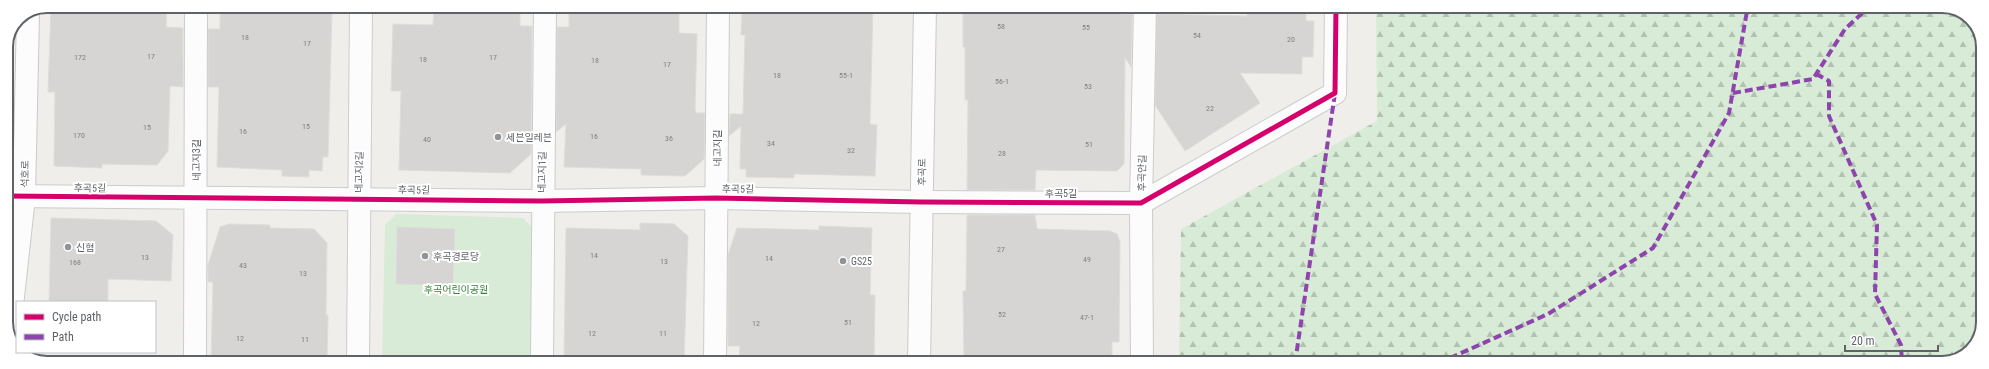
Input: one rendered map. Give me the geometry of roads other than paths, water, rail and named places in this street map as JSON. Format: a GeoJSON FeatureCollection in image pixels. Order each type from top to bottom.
{"type":"FeatureCollection","features":[{"type":"Feature","properties":{"kind":"street","name":"네고지3길"},"geometry":{"type":"LineString","coordinates":[[195,356],[196,13]]}},
{"type":"Feature","properties":{"kind":"street","name":"네고지2길"},"geometry":{"type":"LineString","coordinates":[[358,356],[358,199],[361,13]]}},
{"type":"Feature","properties":{"kind":"street","name":"네고지1길"},"geometry":{"type":"LineString","coordinates":[[542,356],[542,201],[545,13]]}},
{"type":"Feature","properties":{"kind":"street","name":"네고지길"},"geometry":{"type":"LineString","coordinates":[[715,356],[718,13]]}},
{"type":"Feature","properties":{"kind":"street","name":"후곡로"},"geometry":{"type":"LineString","coordinates":[[919,356],[925,13]]}},
{"type":"Feature","properties":{"kind":"street","name":"후곡안길"},"geometry":{"type":"LineString","coordinates":[[1142,356],[1141,203],[1145,13]]}},
{"type":"Feature","properties":{"kind":"street","name":"후곡5길"},"geometry":{"type":"LineString","coordinates":[[15,197],[542,201],[716,198],[921,202],[1141,203],[1335,93],[1336,13]]}},
{"type":"Feature","properties":{"kind":"street","name":"석호로"},"geometry":{"type":"LineString","coordinates":[[13,242],[28,19]]}},
{"type":"Feature","properties":{"kind":"place","name":"세븐일레븐"},"geometry":{"type":"Point","coordinates":[498,137]}},
{"type":"Feature","properties":{"kind":"place","name":"신협"},"geometry":{"type":"Point","coordinates":[68,247]}},
{"type":"Feature","properties":{"kind":"place","name":"후곡경로당"},"geometry":{"type":"Point","coordinates":[425,256]}},
{"type":"Feature","properties":{"kind":"place","name":"GS25"},"geometry":{"type":"Point","coordinates":[843,261]}},
{"type":"Feature","properties":{"kind":"park label","name":"후곡어린이공원"},"geometry":{"type":"Point","coordinates":[456,289]}}]}
